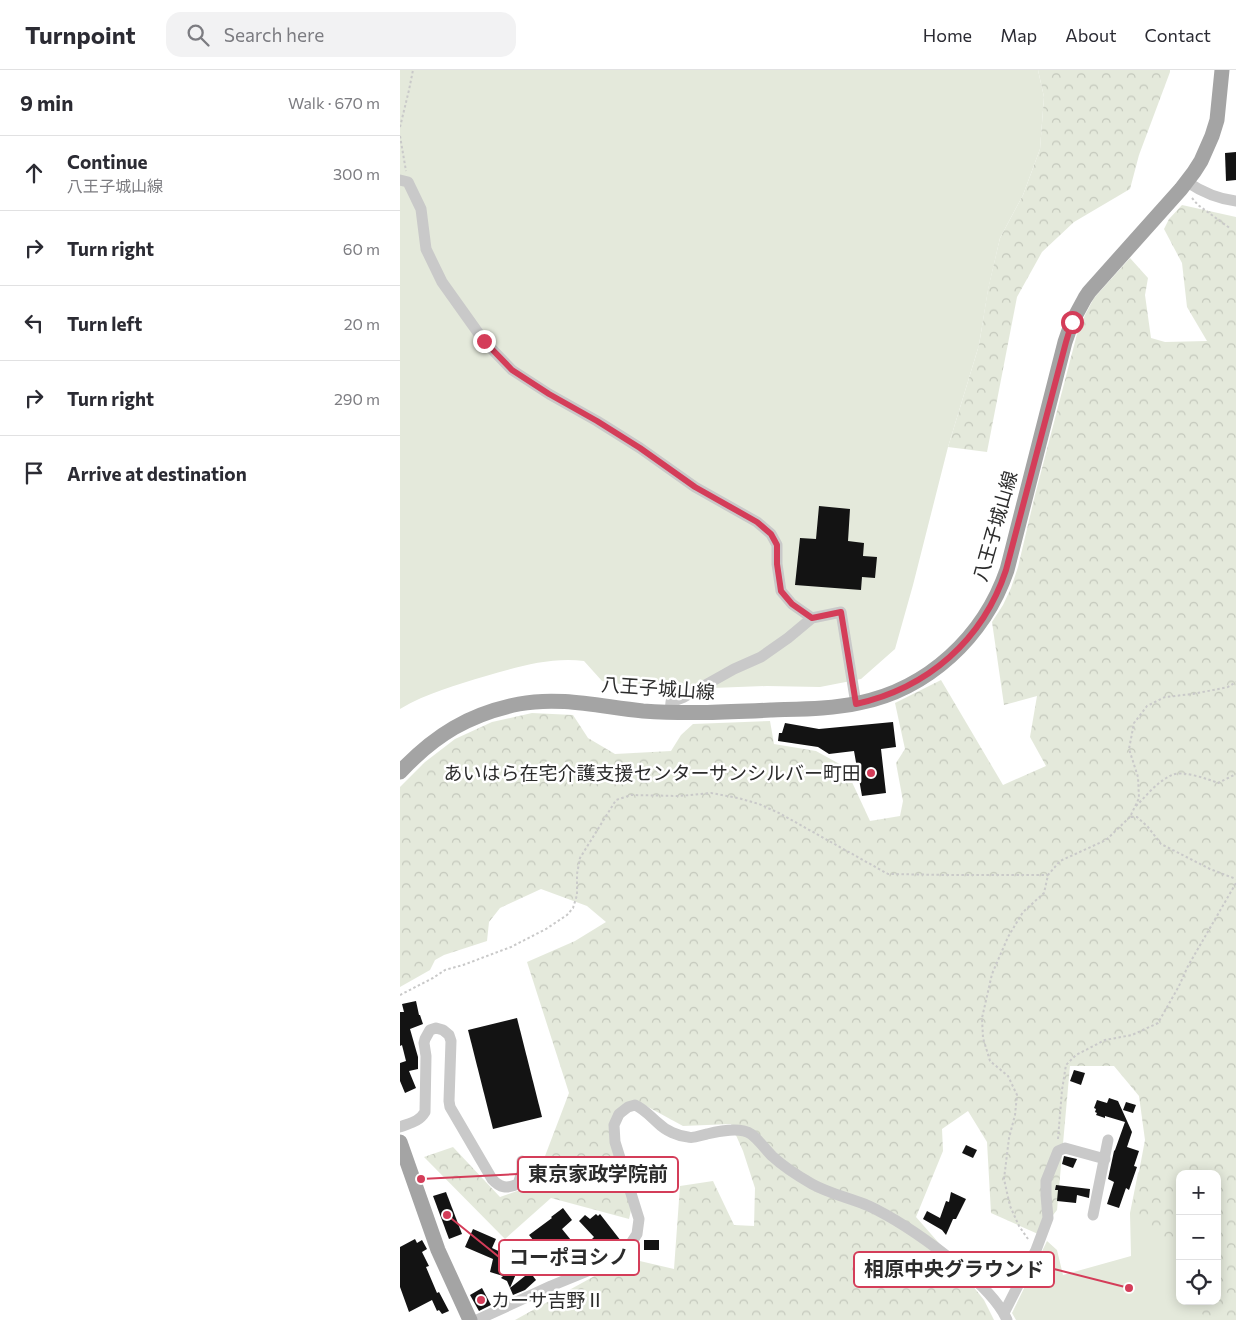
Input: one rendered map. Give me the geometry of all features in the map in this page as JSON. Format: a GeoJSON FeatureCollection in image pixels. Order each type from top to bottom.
{"type":"FeatureCollection","features":[{"type":"Feature","properties":{"kind":"main road","name":"八王子城山線"},"geometry":{"type":"LineString","coordinates":[[400,772],[431,742],[455,727],[478,715],[521,703],[547,701],[574,702],[670,713],[829,708],[856,704],[889,695],[912,685],[933,671],[958,650],[972,635],[1001,586],[1072,322],[1085,298],[1099,280],[1187,182],[1201,161],[1212,136],[1218,110],[1222,70]]}},
{"type":"Feature","properties":{"kind":"main road"},"geometry":{"type":"LineString","coordinates":[[400,1142],[438,1250],[470,1320]]}},
{"type":"Feature","properties":{"kind":"street"},"geometry":{"type":"LineString","coordinates":[[404,181],[421,209],[426,249],[442,282],[484,341],[512,370],[640,448],[695,487],[757,522],[771,534],[777,545],[777,564],[781,591],[792,604],[812,618]]}},
{"type":"Feature","properties":{"kind":"street"},"geometry":{"type":"LineString","coordinates":[[1187,182],[1215,196],[1236,201]]}},
{"type":"Feature","properties":{"kind":"street"},"geometry":{"type":"LineString","coordinates":[[670,713],[671,702],[761,657],[812,618],[841,612],[856,704]]}},
{"type":"Feature","properties":{"kind":"street"},"geometry":{"type":"LineString","coordinates":[[400,1127],[416,1121],[425,1112],[426,1056],[424,1039],[430,1030],[436,1028],[443,1030],[449,1035],[451,1041],[450,1107],[492,1179],[500,1187],[511,1187],[518,1184],[522,1172],[522,1161]]}},
{"type":"Feature","properties":{"kind":"street"},"geometry":{"type":"LineString","coordinates":[[477,1320],[607,1262],[626,1251],[637,1234],[639,1219],[615,1142],[614,1125],[619,1114],[634,1104],[642,1108],[660,1125],[674,1134],[691,1138],[737,1130],[750,1134],[775,1158],[814,1185],[888,1216],[941,1252],[985,1290],[1006,1316],[1036,1250],[1048,1218],[1046,1181],[1058,1151],[1065,1148],[1104,1159]]}},
{"type":"Feature","properties":{"kind":"street"},"geometry":{"type":"LineString","coordinates":[[1093,1214],[1108,1140]]}},
{"type":"Feature","properties":{"kind":"path"},"geometry":{"type":"LineString","coordinates":[[400,127],[413,70]]}},
{"type":"Feature","properties":{"kind":"path"},"geometry":{"type":"LineString","coordinates":[[400,136],[404,181]]}},
{"type":"Feature","properties":{"kind":"path"},"geometry":{"type":"LineString","coordinates":[[1192,198],[1198,205],[1236,231]]}},
{"type":"Feature","properties":{"kind":"path"},"geometry":{"type":"LineString","coordinates":[[1036,1250],[1019,1226],[1010,1206],[1004,1178],[1017,1095],[1008,1076],[990,1061],[983,1038],[982,1018],[992,974],[1022,912],[1044,893],[1048,874],[1060,862],[1106,840],[1130,817],[1139,798],[1138,776],[1129,749],[1134,724],[1147,706],[1165,697],[1202,692],[1228,686],[1236,682]]}},
{"type":"Feature","properties":{"kind":"path"},"geometry":{"type":"LineString","coordinates":[[1135,807],[1156,786],[1174,774],[1198,775],[1218,783],[1236,774]]}},
{"type":"Feature","properties":{"kind":"path"},"geometry":{"type":"LineString","coordinates":[[400,995],[445,970],[511,947],[546,929],[567,915],[573,908],[577,895],[577,874],[580,858],[616,800],[631,795],[679,796],[711,793],[759,804],[779,813],[888,874],[1048,874]]}},
{"type":"Feature","properties":{"kind":"path"},"geometry":{"type":"LineString","coordinates":[[1130,817],[1137,817],[1148,827],[1161,844],[1236,880]]}},
{"type":"Feature","properties":{"kind":"path"},"geometry":{"type":"LineString","coordinates":[[1058,1151],[1062,1090],[1066,1065],[1076,1055],[1105,1040],[1132,1035],[1158,1023],[1188,966],[1236,883]]}},
{"type":"Feature","properties":{"kind":"green space"},"geometry":{"type":"Polygon","coordinates":[[[400,70],[1038,70],[1044,97],[1040,149],[1023,195],[1000,238],[988,290],[979,345],[948,447],[895,649],[861,679],[820,687],[639,687],[602,681],[584,661],[559,660],[522,666],[464,683],[431,694],[400,709],[400,70]]]}},
{"type":"Feature","properties":{"kind":"green space"},"geometry":{"type":"Polygon","coordinates":[[[1038,70],[1170,70],[1170,72],[1139,155],[1130,189],[1074,222],[1042,252],[1017,297],[987,452],[948,447],[979,345],[988,289],[1000,238],[1023,195],[1040,149],[1044,97],[1038,70]]]}},
{"type":"Feature","properties":{"kind":"green space"},"geometry":{"type":"Polygon","coordinates":[[[1182,205],[1236,217],[1236,1320],[1205,1320],[1199,1305],[1221,1305],[1221,1170],[1176,1170],[1176,1256],[1132,1209],[1145,1140],[1139,1096],[1114,1066],[1070,1066],[1057,1210],[1038,1234],[991,1213],[987,1142],[968,1111],[942,1129],[943,1151],[916,1217],[984,1300],[994,1320],[515,1320],[627,1258],[674,1269],[680,1186],[713,1181],[734,1225],[754,1226],[755,1188],[743,1151],[731,1124],[683,1126],[637,1101],[610,1134],[632,1206],[629,1219],[551,1198],[505,1239],[424,1157],[453,1147],[500,1197],[534,1185],[569,1093],[527,962],[575,941],[606,922],[587,906],[541,889],[500,908],[489,922],[487,941],[444,955],[435,960],[430,970],[400,987],[400,787],[425,762],[455,739],[492,722],[532,713],[573,715],[588,738],[615,754],[671,751],[681,735],[693,724],[770,721],[774,744],[816,751],[845,767],[870,821],[900,816],[903,801],[896,763],[905,749],[895,703],[941,680],[1003,785],[1046,766],[1030,737],[1037,696],[1004,705],[992,622],[1003,605],[1018,567],[1077,334],[1094,298],[1130,258],[1148,278],[1145,295],[1151,338],[1165,342],[1207,341],[1187,307],[1182,263],[1164,229],[1169,219],[1182,205]]]}},
{"type":"Feature","properties":{"kind":"green space"},"geometry":{"type":"Polygon","coordinates":[[[1212,1095],[1220,1170],[1176,1170],[1176,1305],[1221,1305],[1221,1179],[1236,1320],[1016,1320],[1012,1313],[1047,1241],[1057,1250],[1063,1275],[1131,1256],[1130,1213],[1138,1173],[1160,1145],[1212,1095]]]}},
{"type":"Feature","properties":{"kind":"building"},"geometry":{"type":"Polygon","coordinates":[[[1236,152],[1236,180],[1226,181],[1225,153],[1236,152]]]}},
{"type":"Feature","properties":{"kind":"building"},"geometry":{"type":"Polygon","coordinates":[[[819,506],[850,509],[848,541],[864,543],[863,556],[877,557],[875,578],[862,577],[861,590],[795,585],[800,538],[816,539],[819,506]]]}},
{"type":"Feature","properties":{"kind":"building","name":"あいはら在宅介護支援センターサンシルバー町田"},"geometry":{"type":"Polygon","coordinates":[[[893,722],[896,747],[881,749],[886,793],[862,796],[854,751],[829,754],[818,747],[778,741],[779,733],[782,733],[785,723],[819,729],[893,722]]]}},
{"type":"Feature","properties":{"kind":"building"},"geometry":{"type":"Polygon","coordinates":[[[416,1001],[423,1024],[410,1029],[418,1057],[418,1069],[409,1071],[416,1088],[405,1093],[400,1081],[400,1063],[406,1061],[402,1045],[400,1046],[400,1012],[404,1012],[402,1004],[416,1001]]]}},
{"type":"Feature","properties":{"kind":"building"},"geometry":{"type":"Polygon","coordinates":[[[517,1018],[542,1117],[493,1129],[468,1030],[517,1018]]]}},
{"type":"Feature","properties":{"kind":"building"},"geometry":{"type":"Polygon","coordinates":[[[1074,1070],[1085,1073],[1081,1085],[1070,1081],[1074,1070]]]}},
{"type":"Feature","properties":{"kind":"building"},"geometry":{"type":"Polygon","coordinates":[[[1109,1098],[1118,1101],[1132,1132],[1127,1147],[1139,1151],[1134,1166],[1137,1167],[1129,1190],[1126,1188],[1119,1208],[1107,1204],[1114,1182],[1108,1179],[1114,1151],[1125,1122],[1096,1115],[1096,1109],[1094,1108],[1097,1100],[1107,1103],[1109,1098]]]}},
{"type":"Feature","properties":{"kind":"building"},"geometry":{"type":"Polygon","coordinates":[[[1126,1102],[1136,1105],[1133,1113],[1123,1110],[1126,1102]]]}},
{"type":"Feature","properties":{"kind":"building"},"geometry":{"type":"Polygon","coordinates":[[[966,1145],[977,1150],[973,1158],[962,1153],[966,1145]]]}},
{"type":"Feature","properties":{"kind":"building"},"geometry":{"type":"Polygon","coordinates":[[[1064,1156],[1077,1159],[1073,1168],[1062,1164],[1064,1156]]]}},
{"type":"Feature","properties":{"kind":"building"},"geometry":{"type":"Polygon","coordinates":[[[1056,1185],[1090,1189],[1089,1198],[1077,1195],[1076,1203],[1057,1201],[1058,1190],[1055,1190],[1056,1185]]]}},
{"type":"Feature","properties":{"kind":"building"},"geometry":{"type":"Polygon","coordinates":[[[446,1192],[462,1234],[449,1239],[433,1196],[446,1192]]]}},
{"type":"Feature","properties":{"kind":"building"},"geometry":{"type":"Polygon","coordinates":[[[951,1192],[966,1199],[956,1219],[953,1219],[946,1235],[942,1230],[923,1219],[927,1211],[940,1218],[946,1201],[949,1202],[951,1192]]]}},
{"type":"Feature","properties":{"kind":"building"},"geometry":{"type":"Polygon","coordinates":[[[563,1208],[572,1220],[562,1229],[575,1245],[557,1259],[566,1268],[560,1274],[558,1271],[553,1276],[543,1265],[545,1264],[539,1256],[543,1252],[529,1235],[563,1208]]]}},
{"type":"Feature","properties":{"kind":"building"},"geometry":{"type":"Polygon","coordinates":[[[596,1214],[598,1216],[600,1214],[621,1241],[612,1248],[606,1241],[598,1249],[590,1241],[594,1237],[579,1221],[585,1215],[590,1219],[596,1214]]]}},
{"type":"Feature","properties":{"kind":"building"},"geometry":{"type":"Polygon","coordinates":[[[473,1229],[496,1239],[492,1248],[522,1260],[510,1288],[507,1281],[501,1278],[503,1276],[490,1272],[493,1259],[465,1247],[473,1229]]]}},
{"type":"Feature","properties":{"kind":"building"},"geometry":{"type":"Polygon","coordinates":[[[415,1239],[417,1243],[422,1240],[427,1249],[422,1252],[429,1266],[426,1267],[437,1293],[439,1292],[449,1311],[442,1314],[439,1310],[437,1311],[432,1300],[409,1312],[400,1287],[400,1247],[415,1239]]]}},
{"type":"Feature","properties":{"kind":"building"},"geometry":{"type":"Polygon","coordinates":[[[644,1240],[659,1240],[659,1250],[644,1250],[644,1240]]]}},
{"type":"Feature","properties":{"kind":"building"},"geometry":{"type":"Polygon","coordinates":[[[530,1272],[536,1280],[525,1290],[513,1295],[510,1288],[530,1272]]]}},
{"type":"Feature","properties":{"kind":"building","name":"カーサ吉野Ⅱ"},"geometry":{"type":"Polygon","coordinates":[[[482,1288],[491,1305],[479,1311],[470,1295],[482,1288]]]}},
{"type":"Feature","properties":{"kind":"place","name":"あいはら在宅介護支援センターサンシルバー町田"},"geometry":{"type":"Point","coordinates":[871,773]}},
{"type":"Feature","properties":{"kind":"place","name":"東京家政学院前"},"geometry":{"type":"Point","coordinates":[421,1179]}},
{"type":"Feature","properties":{"kind":"place","name":"コーポヨシノ"},"geometry":{"type":"Point","coordinates":[447,1215]}},
{"type":"Feature","properties":{"kind":"place","name":"相原中央グラウンド"},"geometry":{"type":"Point","coordinates":[1129,1288]}},
{"type":"Feature","properties":{"kind":"place","name":"カーサ吉野Ⅱ"},"geometry":{"type":"Point","coordinates":[481,1300]}},
{"type":"Feature","properties":{"kind":"route"},"geometry":{"type":"LineString","coordinates":[[484,341],[512,370],[640,448],[695,487],[757,522],[771,534],[777,545],[777,564],[781,591],[792,604],[812,618],[841,612],[856,704],[889,695],[912,685],[933,671],[958,650],[972,635],[994,601],[1006,570],[1072,322]]}}]}
